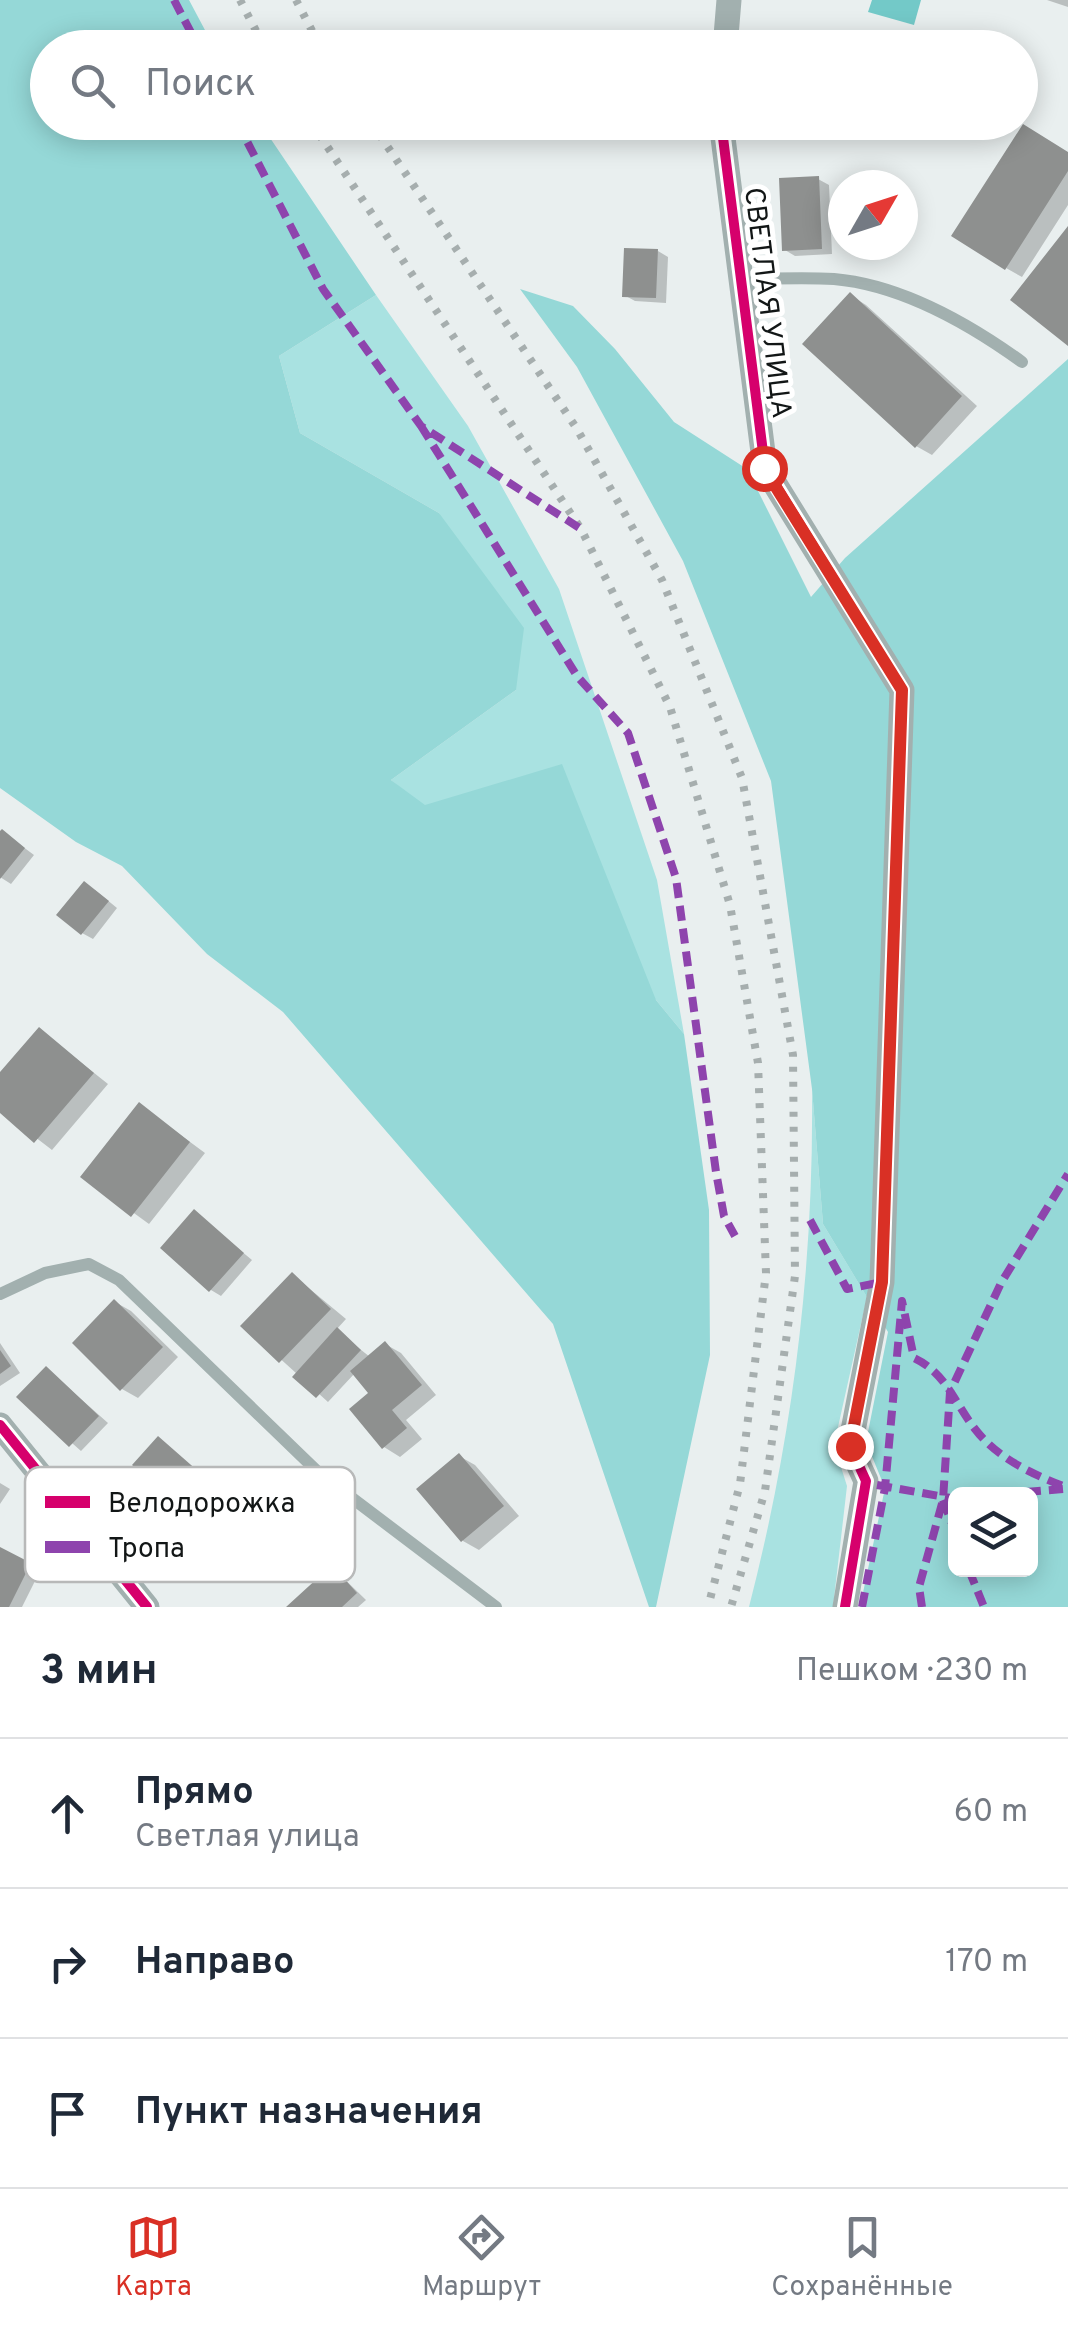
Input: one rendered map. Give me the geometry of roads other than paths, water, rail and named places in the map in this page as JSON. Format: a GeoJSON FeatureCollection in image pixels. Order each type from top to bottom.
{"type":"FeatureCollection","features":[{"type":"Feature","properties":{"kind":"street"},"geometry":{"type":"LineString","coordinates":[[726,30],[729,0]]}},
{"type":"Feature","properties":{"kind":"street","name":"СВЕТЛАЯ УЛИЦА"},"geometry":{"type":"LineString","coordinates":[[723,140],[764,468],[902,690],[882,1282],[850,1446],[866,1481],[845,1607]]}},
{"type":"Feature","properties":{"kind":"street"},"geometry":{"type":"LineString","coordinates":[[0,1425],[34,1467]]}},
{"type":"Feature","properties":{"kind":"street"},"geometry":{"type":"LineString","coordinates":[[127,1582],[147,1607]]}},
{"type":"Feature","properties":{"kind":"lane"},"geometry":{"type":"LineString","coordinates":[[741,279],[835,280],[884,290],[974,327],[1022,362]]}},
{"type":"Feature","properties":{"kind":"lane"},"geometry":{"type":"LineString","coordinates":[[0,1294],[44,1273],[90,1264],[119,1280],[237,1389],[313,1467]]}},
{"type":"Feature","properties":{"kind":"lane"},"geometry":{"type":"LineString","coordinates":[[355,1500],[496,1607]]}},
{"type":"Feature","properties":{"kind":"railway"},"geometry":{"type":"LineString","coordinates":[[240,0],[256,30]]}},
{"type":"Feature","properties":{"kind":"railway"},"geometry":{"type":"LineString","coordinates":[[296,0],[312,30]]}},
{"type":"Feature","properties":{"kind":"railway"},"geometry":{"type":"LineString","coordinates":[[323,140],[581,529],[670,707],[730,905],[758,1063],[766,1273],[740,1484],[708,1607]]}},
{"type":"Feature","properties":{"kind":"railway"},"geometry":{"type":"LineString","coordinates":[[383,140],[577,429],[662,580],[742,778],[793,1055],[795,1276],[765,1491],[731,1607]]}}]}
